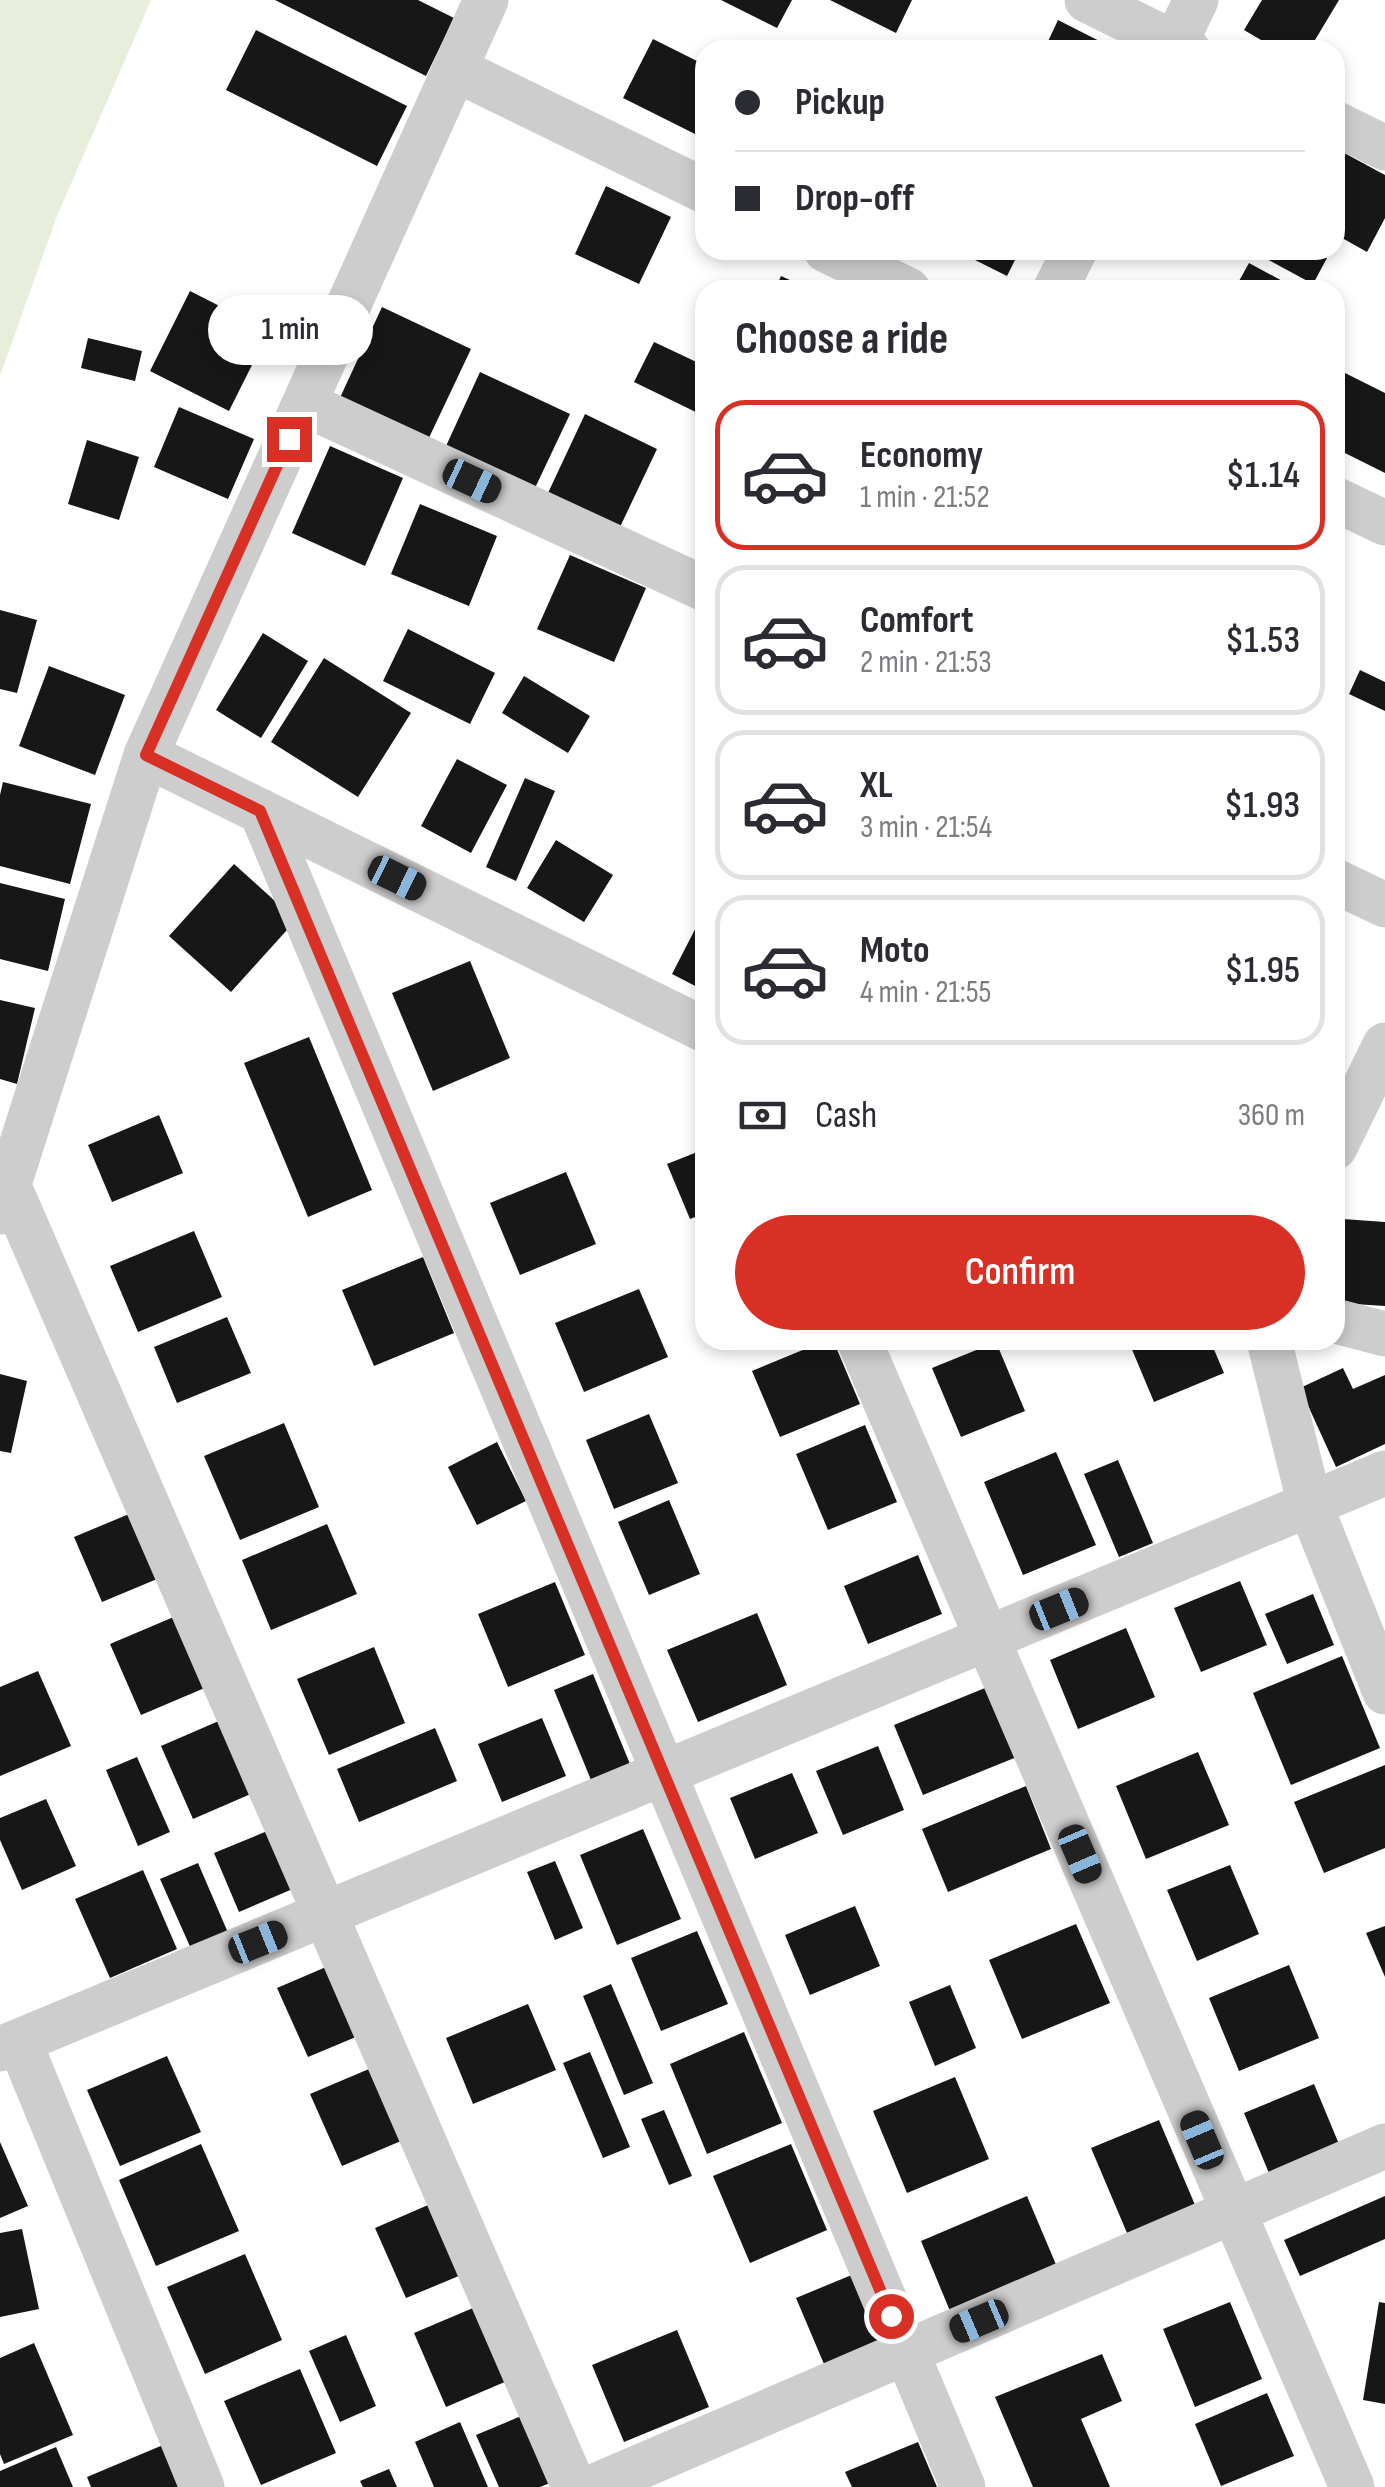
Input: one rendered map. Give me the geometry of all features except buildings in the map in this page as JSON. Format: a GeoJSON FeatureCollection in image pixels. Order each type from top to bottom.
{"type":"FeatureCollection","features":[{"type":"Feature","properties":{"kind":"street"},"geometry":{"type":"LineString","coordinates":[[486,0],[146,755],[4,1199],[326,1914],[574,2487]]}},
{"type":"Feature","properties":{"kind":"street"},"geometry":{"type":"LineString","coordinates":[[1088,0],[1163,40]]}},
{"type":"Feature","properties":{"kind":"street"},"geometry":{"type":"LineString","coordinates":[[1181,40],[1196,0]]}},
{"type":"Feature","properties":{"kind":"street"},"geometry":{"type":"LineString","coordinates":[[456,69],[695,186]]}},
{"type":"Feature","properties":{"kind":"street"},"geometry":{"type":"LineString","coordinates":[[1345,128],[1385,148]]}},
{"type":"Feature","properties":{"kind":"street"},"geometry":{"type":"LineString","coordinates":[[846,260],[888,280]]}},
{"type":"Feature","properties":{"kind":"street"},"geometry":{"type":"LineString","coordinates":[[304,404],[695,585]]}},
{"type":"Feature","properties":{"kind":"street"},"geometry":{"type":"LineString","coordinates":[[1345,504],[1385,523]]}},
{"type":"Feature","properties":{"kind":"street"},"geometry":{"type":"LineString","coordinates":[[146,755],[695,1025]]}},
{"type":"Feature","properties":{"kind":"street"},"geometry":{"type":"LineString","coordinates":[[260,811],[963,2487]]}},
{"type":"Feature","properties":{"kind":"street"},"geometry":{"type":"LineString","coordinates":[[1345,887],[1385,905]]}},
{"type":"Feature","properties":{"kind":"street"},"geometry":{"type":"LineString","coordinates":[[1345,1127],[1385,1046]]}},
{"type":"Feature","properties":{"kind":"street"},"geometry":{"type":"LineString","coordinates":[[1345,1324],[1385,1334]]}},
{"type":"Feature","properties":{"kind":"street"},"geometry":{"type":"LineString","coordinates":[[863,1350],[1352,2487]]}},
{"type":"Feature","properties":{"kind":"street"},"geometry":{"type":"LineString","coordinates":[[1271,1350],[1310,1506],[1385,1692]]}},
{"type":"Feature","properties":{"kind":"street"},"geometry":{"type":"LineString","coordinates":[[202,2487],[10,2046],[1385,1473]]}},
{"type":"Feature","properties":{"kind":"street"},"geometry":{"type":"LineString","coordinates":[[593,2487],[1385,2146]]}},
{"type":"Feature","properties":{"kind":"green space"},"geometry":{"type":"Polygon","coordinates":[[[0,0],[151,0],[57,216],[0,376],[0,0]]]}},
{"type":"Feature","properties":{"kind":"route"},"geometry":{"type":"LineString","coordinates":[[289,439],[146,755],[260,811],[891,2316]]}}]}
